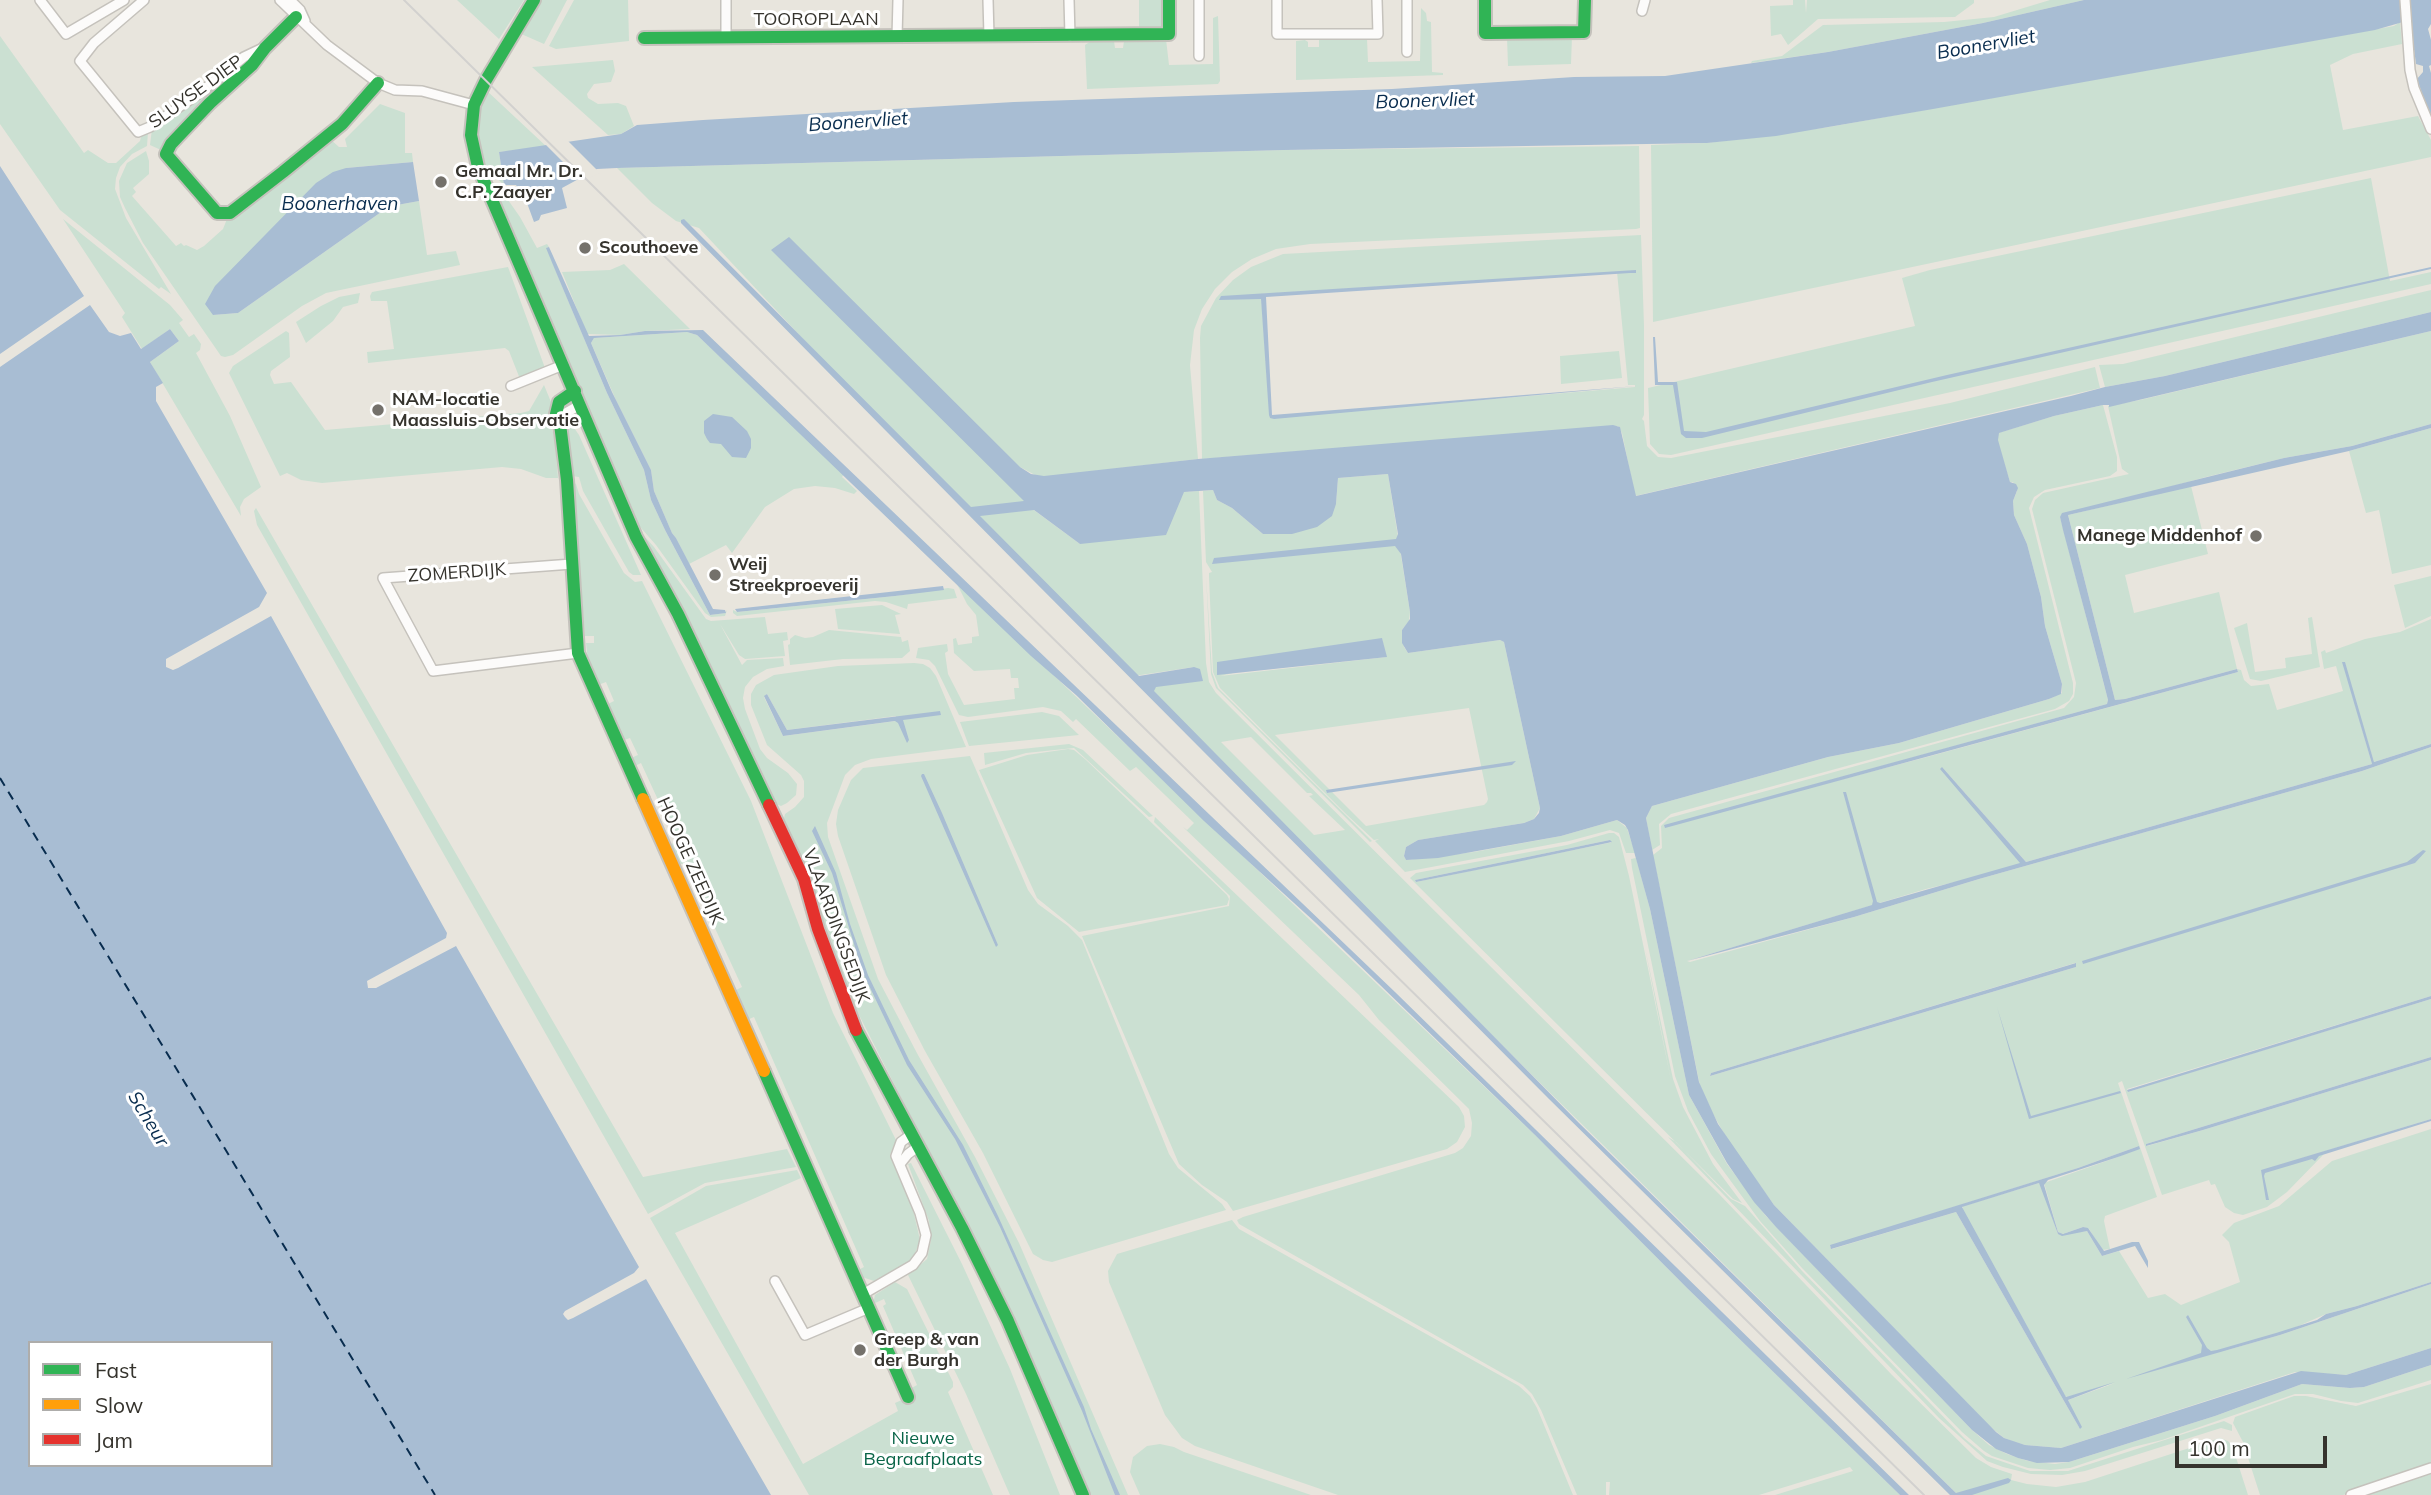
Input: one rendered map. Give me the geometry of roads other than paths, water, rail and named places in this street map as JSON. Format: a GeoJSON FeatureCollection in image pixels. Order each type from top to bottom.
{"type":"FeatureCollection","features":[{"type":"Feature","properties":{"kind":"street"},"geometry":{"type":"LineString","coordinates":[[40,0],[66,34],[124,0]]}},
{"type":"Feature","properties":{"kind":"street","name":"SLUYSE DIEP"},"geometry":{"type":"LineString","coordinates":[[144,0],[94,43],[80,61],[138,132],[150,127],[201,92],[244,57],[265,48]]}},
{"type":"Feature","properties":{"kind":"street"},"geometry":{"type":"LineString","coordinates":[[280,0],[327,44],[378,83],[395,90],[422,91],[474,105],[534,0]]}},
{"type":"Feature","properties":{"kind":"street"},"geometry":{"type":"LineString","coordinates":[[290,0],[307,26]]}},
{"type":"Feature","properties":{"kind":"street"},"geometry":{"type":"LineString","coordinates":[[726,0],[726,38]]}},
{"type":"Feature","properties":{"kind":"street"},"geometry":{"type":"LineString","coordinates":[[897,37],[898,0]]}},
{"type":"Feature","properties":{"kind":"street"},"geometry":{"type":"LineString","coordinates":[[988,0],[989,36]]}},
{"type":"Feature","properties":{"kind":"street"},"geometry":{"type":"LineString","coordinates":[[1069,0],[1070,36]]}},
{"type":"Feature","properties":{"kind":"street","name":"TOOROPLAAN"},"geometry":{"type":"LineString","coordinates":[[644,38],[1169,34],[1169,0]]}},
{"type":"Feature","properties":{"kind":"street"},"geometry":{"type":"LineString","coordinates":[[1199,0],[1199,56]]}},
{"type":"Feature","properties":{"kind":"street"},"geometry":{"type":"LineString","coordinates":[[1277,0],[1277,34],[1378,34],[1377,0]]}},
{"type":"Feature","properties":{"kind":"street"},"geometry":{"type":"LineString","coordinates":[[1407,0],[1407,52]]}},
{"type":"Feature","properties":{"kind":"street"},"geometry":{"type":"LineString","coordinates":[[1485,0],[1485,33],[1584,32],[1585,0]]}},
{"type":"Feature","properties":{"kind":"street"},"geometry":{"type":"LineString","coordinates":[[1642,10],[1645,0]]}},
{"type":"Feature","properties":{"kind":"street"},"geometry":{"type":"LineString","coordinates":[[2405,0],[2405,22],[2414,88],[2431,129]]}},
{"type":"Feature","properties":{"kind":"street"},"geometry":{"type":"LineString","coordinates":[[296,17],[252,65],[210,103],[171,144],[166,154],[217,213],[230,213],[258,193],[342,124],[378,83]]}},
{"type":"Feature","properties":{"kind":"street","name":"VLAARDINGSEDIJK"},"geometry":{"type":"LineString","coordinates":[[474,105],[471,135],[478,167],[636,537],[678,614],[804,879],[818,929],[852,1022],[1008,1321],[1083,1495]]}},
{"type":"Feature","properties":{"kind":"street"},"geometry":{"type":"LineString","coordinates":[[511,386],[563,365]]}},
{"type":"Feature","properties":{"kind":"street","name":"HOOGE ZEEDIJK"},"geometry":{"type":"LineString","coordinates":[[575,391],[559,402],[556,414],[560,424],[567,480],[578,653],[908,1397]]}},
{"type":"Feature","properties":{"kind":"street"},"geometry":{"type":"LineString","coordinates":[[560,424],[564,414],[580,405]]}},
{"type":"Feature","properties":{"kind":"street","name":"ZOMERDIJK"},"geometry":{"type":"LineString","coordinates":[[572,564],[383,578],[433,671],[578,653]]}},
{"type":"Feature","properties":{"kind":"street"},"geometry":{"type":"LineString","coordinates":[[863,1294],[913,1265],[920,1259],[925,1244],[926,1235],[920,1213],[896,1156],[901,1142],[912,1133]]}},
{"type":"Feature","properties":{"kind":"street"},"geometry":{"type":"LineString","coordinates":[[901,1164],[908,1154],[919,1146]]}},
{"type":"Feature","properties":{"kind":"street"},"geometry":{"type":"LineString","coordinates":[[775,1281],[805,1335],[869,1308]]}},
{"type":"Feature","properties":{"kind":"street"},"geometry":{"type":"LineString","coordinates":[[2350,1495],[2431,1468]]}},
{"type":"Feature","properties":{"kind":"water","name":"Boonervliet"},"geometry":{"type":"Polygon","coordinates":[[[2084,0],[2431,0],[2431,24],[2428,29],[2431,40],[2431,119],[2417,79],[2423,72],[2423,66],[2416,64],[2410,20],[2375,30],[1933,109],[1776,136],[1707,143],[1284,150],[597,169],[562,188],[567,208],[541,215],[539,220],[534,222],[516,185],[504,185],[499,152],[621,134],[637,125],[703,120],[1014,102],[1392,89],[1574,77],[1665,76],[1828,52],[1983,23],[2084,0]]]}},
{"type":"Feature","properties":{"kind":"water","name":"Boonerhaven"},"geometry":{"type":"Polygon","coordinates":[[[413,162],[419,201],[384,210],[238,313],[213,315],[205,304],[215,286],[316,183],[333,172],[346,168],[413,162]]]}},
{"type":"Feature","properties":{"kind":"water"},"geometry":{"type":"Polygon","coordinates":[[[0,166],[84,296],[0,354],[0,166]]]}},
{"type":"Feature","properties":{"kind":"water"},"geometry":{"type":"Polygon","coordinates":[[[684,219],[971,507],[1024,501],[771,250],[789,237],[1020,467],[1031,474],[1044,476],[1198,459],[1613,425],[1620,427],[1636,496],[2105,387],[2165,376],[2431,312],[2431,331],[2109,407],[2103,405],[2054,416],[1999,433],[1998,440],[2010,482],[2018,488],[2013,501],[2014,515],[2027,544],[2041,597],[2045,626],[2062,684],[2061,694],[1899,743],[1828,757],[1652,806],[1646,818],[1699,1082],[1718,1124],[1774,1205],[2004,1438],[2025,1445],[2061,1448],[2301,1371],[2346,1375],[2431,1348],[2431,1365],[2364,1387],[2302,1384],[2215,1416],[2069,1462],[2037,1463],[1996,1449],[1972,1430],[1776,1227],[1754,1202],[1727,1163],[1689,1095],[1650,909],[1625,825],[1617,820],[1561,836],[1438,858],[1406,860],[1406,847],[1418,840],[1524,823],[1534,819],[1539,813],[1504,642],[1500,640],[1408,653],[1402,643],[1402,630],[1410,619],[1410,612],[1401,554],[1395,546],[1212,564],[1214,558],[1396,539],[1398,534],[1388,474],[1338,478],[1332,516],[1317,527],[1292,534],[1263,534],[1232,508],[1217,500],[1213,490],[1184,492],[1166,535],[1080,544],[1034,510],[980,516],[1139,676],[1194,667],[1200,669],[1203,681],[1156,687],[1154,691],[1579,1123],[1956,1493],[2008,1478],[2011,1480],[1972,1495],[1950,1495],[1549,1099],[1028,575],[681,223],[684,219]]]}},
{"type":"Feature","properties":{"kind":"water"},"geometry":{"type":"Polygon","coordinates":[[[549,247],[589,336],[703,330],[1395,992],[1909,1495],[1900,1495],[1316,923],[1204,821],[1076,695],[1031,656],[697,335],[687,332],[594,338],[591,343],[651,470],[654,491],[672,533],[713,609],[725,610],[726,613],[710,615],[651,500],[644,470],[607,393],[546,248],[549,247]]]}},
{"type":"Feature","properties":{"kind":"water"},"geometry":{"type":"Polygon","coordinates":[[[2431,267],[1702,438],[1686,438],[1681,434],[1673,385],[1655,385],[1653,337],[1658,382],[1677,382],[1684,431],[1706,432],[2431,267]]]}},
{"type":"Feature","properties":{"kind":"water"},"geometry":{"type":"Polygon","coordinates":[[[1636,270],[1636,273],[1266,297],[1272,415],[1637,386],[1274,419],[1269,415],[1261,299],[1219,300],[1221,296],[1636,270]]]}},
{"type":"Feature","properties":{"kind":"water","name":"Scheur"},"geometry":{"type":"Polygon","coordinates":[[[90,305],[109,332],[120,336],[131,333],[141,349],[170,329],[179,341],[150,362],[163,383],[156,387],[156,401],[267,593],[259,607],[166,659],[166,667],[173,670],[178,668],[271,616],[447,933],[446,938],[367,981],[368,988],[376,988],[456,946],[639,1267],[634,1273],[563,1314],[568,1320],[573,1318],[646,1279],[771,1495],[0,1495],[0,367],[90,305]]]}},
{"type":"Feature","properties":{"kind":"water"},"geometry":{"type":"Polygon","coordinates":[[[713,414],[732,417],[747,431],[751,448],[746,458],[732,457],[721,444],[710,443],[707,439],[704,421],[713,414]]]}},
{"type":"Feature","properties":{"kind":"water"},"geometry":{"type":"Polygon","coordinates":[[[2431,424],[2431,428],[2349,451],[2068,515],[2115,700],[2237,669],[2238,672],[1665,828],[1664,825],[2107,704],[2063,530],[2060,517],[2062,513],[2284,458],[2352,446],[2431,424]]]}},
{"type":"Feature","properties":{"kind":"water"},"geometry":{"type":"Polygon","coordinates":[[[943,586],[944,590],[895,596],[737,612],[735,609],[943,586]]]}},
{"type":"Feature","properties":{"kind":"water"},"geometry":{"type":"Polygon","coordinates":[[[1382,638],[1387,657],[1217,675],[1217,662],[1382,638]]]}},
{"type":"Feature","properties":{"kind":"water"},"geometry":{"type":"Polygon","coordinates":[[[2342,662],[2345,662],[2374,762],[2431,744],[2431,747],[2362,771],[1854,917],[1687,961],[1872,905],[1843,792],[1846,792],[1877,902],[1880,903],[2020,863],[1940,769],[1942,767],[2026,862],[2372,764],[2342,662]]]}},
{"type":"Feature","properties":{"kind":"water"},"geometry":{"type":"Polygon","coordinates":[[[767,694],[787,730],[940,711],[941,715],[903,720],[909,740],[907,743],[895,721],[783,736],[764,696],[767,694]]]}},
{"type":"Feature","properties":{"kind":"water"},"geometry":{"type":"Polygon","coordinates":[[[1516,761],[1512,765],[1327,793],[1326,790],[1516,761]]]}},
{"type":"Feature","properties":{"kind":"water"},"geometry":{"type":"Polygon","coordinates":[[[922,774],[942,813],[998,945],[996,947],[921,776],[922,774]]]}},
{"type":"Feature","properties":{"kind":"water"},"geometry":{"type":"Polygon","coordinates":[[[815,826],[836,873],[868,975],[909,1060],[963,1145],[998,1216],[1084,1407],[1120,1495],[1115,1495],[1082,1411],[1000,1227],[955,1139],[907,1065],[863,973],[832,873],[812,831],[815,826]]]}},
{"type":"Feature","properties":{"kind":"water"},"geometry":{"type":"Polygon","coordinates":[[[1610,840],[1612,842],[1517,862],[1416,882],[1415,880],[1610,840]]]}},
{"type":"Feature","properties":{"kind":"water"},"geometry":{"type":"Polygon","coordinates":[[[2423,850],[2426,851],[2415,863],[2083,964],[2082,961],[2407,862],[2423,850]]]}},
{"type":"Feature","properties":{"kind":"water"},"geometry":{"type":"Polygon","coordinates":[[[2076,963],[2076,967],[1710,1076],[1711,1073],[2076,963]]]}},
{"type":"Feature","properties":{"kind":"water"},"geometry":{"type":"Polygon","coordinates":[[[2431,996],[2431,999],[2128,1092],[2127,1090],[2431,996]]]}},
{"type":"Feature","properties":{"kind":"water"},"geometry":{"type":"Polygon","coordinates":[[[1997,1007],[2031,1116],[2120,1091],[2121,1093],[2029,1119],[1997,1007]]]}},
{"type":"Feature","properties":{"kind":"water"},"geometry":{"type":"Polygon","coordinates":[[[2431,1057],[2431,1060],[2146,1146],[2146,1144],[2431,1057]]]}},
{"type":"Feature","properties":{"kind":"water"},"geometry":{"type":"Polygon","coordinates":[[[2431,1119],[2319,1156],[2315,1161],[2312,1159],[2265,1173],[2269,1200],[2266,1200],[2261,1170],[2431,1119]]]}},
{"type":"Feature","properties":{"kind":"water"},"geometry":{"type":"Polygon","coordinates":[[[2139,1146],[2140,1149],[2048,1180],[2044,1185],[2058,1232],[2063,1234],[2083,1227],[2088,1228],[2104,1251],[2139,1242],[2148,1261],[2148,1268],[2135,1246],[2102,1256],[2087,1231],[2062,1236],[2058,1234],[2039,1183],[1962,1207],[2066,1397],[2115,1382],[2068,1400],[2082,1427],[2080,1429],[1956,1212],[1831,1249],[1830,1245],[2078,1168],[2139,1146]]]}},
{"type":"Feature","properties":{"kind":"water"},"geometry":{"type":"Polygon","coordinates":[[[2431,1282],[2280,1335],[2126,1379],[2201,1353],[2202,1345],[2186,1317],[2188,1315],[2211,1351],[2276,1333],[2317,1320],[2326,1314],[2431,1282]]]}},
{"type":"Feature","properties":{"kind":"tram line"},"geometry":{"type":"LineString","coordinates":[[404,0],[1924,1495]]}},
{"type":"Feature","properties":{"kind":"place","name":"Gemaal Mr. Dr. C.P. Zaayer"},"geometry":{"type":"Point","coordinates":[441,182]}},
{"type":"Feature","properties":{"kind":"place","name":"Scouthoeve"},"geometry":{"type":"Point","coordinates":[585,248]}},
{"type":"Feature","properties":{"kind":"place","name":"NAM-locatie Maassluis-Observatie"},"geometry":{"type":"Point","coordinates":[378,410]}},
{"type":"Feature","properties":{"kind":"place","name":"Manege Middenhof"},"geometry":{"type":"Point","coordinates":[2256,536]}},
{"type":"Feature","properties":{"kind":"place","name":"Weij Streekproeverij"},"geometry":{"type":"Point","coordinates":[715,575]}},
{"type":"Feature","properties":{"kind":"place","name":"Greep & van der Burgh"},"geometry":{"type":"Point","coordinates":[860,1350]}},
{"type":"Feature","properties":{"kind":"park label","name":"Nieuwe Begraafplaats"},"geometry":{"type":"Point","coordinates":[923,1449]}}]}
